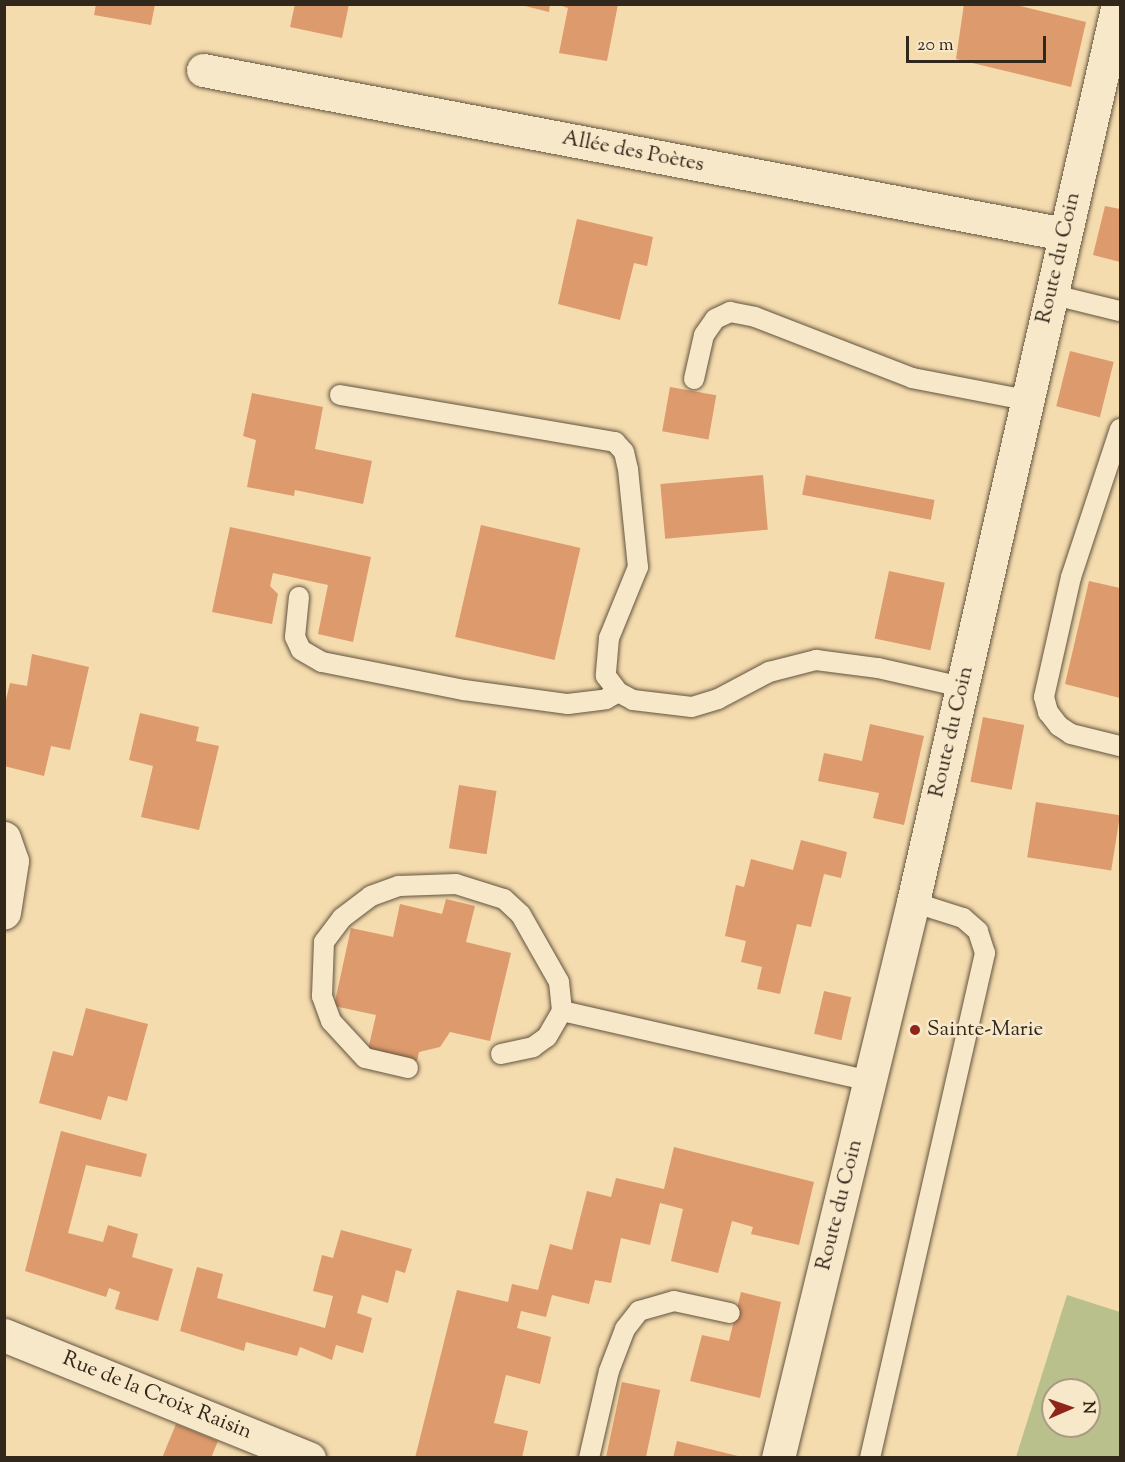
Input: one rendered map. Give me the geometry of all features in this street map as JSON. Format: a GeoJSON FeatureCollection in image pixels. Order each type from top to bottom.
{"type":"FeatureCollection","features":[{"type":"Feature","properties":{"kind":"main road","name":"Route du Coin"},"geometry":{"type":"LineString","coordinates":[[778,1458],[913,902],[1118,4]]}},
{"type":"Feature","properties":{"kind":"main road","name":"Allée des Poètes"},"geometry":{"type":"LineString","coordinates":[[203,70],[1064,234]]}},
{"type":"Feature","properties":{"kind":"main road"},"geometry":{"type":"LineString","coordinates":[[4,838],[12,861],[4,912]]}},
{"type":"Feature","properties":{"kind":"main road","name":"Rue de la Croix Raisin"},"geometry":{"type":"LineString","coordinates":[[4,1335],[309,1458]]}},
{"type":"Feature","properties":{"kind":"lane"},"geometry":{"type":"LineString","coordinates":[[1050,294],[1120,311]]}},
{"type":"Feature","properties":{"kind":"lane"},"geometry":{"type":"LineString","coordinates":[[694,379],[704,335],[715,319],[730,312],[754,317],[912,378],[1026,400]]}},
{"type":"Feature","properties":{"kind":"lane"},"geometry":{"type":"LineString","coordinates":[[340,395],[615,442],[624,452],[628,469],[638,540],[638,567],[609,638],[606,676],[618,692],[633,700],[692,707],[718,699],[769,672],[816,660],[858,664],[962,687]]}},
{"type":"Feature","properties":{"kind":"lane"},"geometry":{"type":"LineString","coordinates":[[1120,429],[1071,577],[1044,697],[1048,712],[1059,726],[1071,734],[1120,746]]}},
{"type":"Feature","properties":{"kind":"lane"},"geometry":{"type":"LineString","coordinates":[[299,597],[295,637],[301,650],[322,662],[464,690],[568,704],[606,699],[618,692]]}},
{"type":"Feature","properties":{"kind":"lane"},"geometry":{"type":"LineString","coordinates":[[408,1068],[365,1058],[331,1021],[322,996],[324,942],[342,918],[371,896],[399,886],[447,884],[486,890],[504,899],[521,915],[559,982],[562,1011],[547,1037],[533,1047],[501,1054]]}},
{"type":"Feature","properties":{"kind":"lane"},"geometry":{"type":"LineString","coordinates":[[870,1458],[985,953],[978,931],[963,918],[913,902]]}},
{"type":"Feature","properties":{"kind":"lane"},"geometry":{"type":"LineString","coordinates":[[562,1011],[870,1081]]}},
{"type":"Feature","properties":{"kind":"lane"},"geometry":{"type":"LineString","coordinates":[[589,1458],[609,1371],[624,1329],[639,1311],[674,1301],[730,1313]]}},
{"type":"Feature","properties":{"kind":"green space"},"geometry":{"type":"Polygon","coordinates":[[[1067,1295],[1120,1312],[1120,1457],[1016,1457],[1067,1295]]]}},
{"type":"Feature","properties":{"kind":"building"},"geometry":{"type":"Polygon","coordinates":[[[96,4],[155,4],[151,25],[94,15],[96,4]]]}},
{"type":"Feature","properties":{"kind":"building"},"geometry":{"type":"Polygon","coordinates":[[[295,4],[349,4],[342,38],[290,27],[295,4]]]}},
{"type":"Feature","properties":{"kind":"building"},"geometry":{"type":"Polygon","coordinates":[[[517,4],[550,4],[549,12],[517,4]]]}},
{"type":"Feature","properties":{"kind":"building"},"geometry":{"type":"Polygon","coordinates":[[[556,4],[618,4],[607,61],[559,53],[568,8],[556,4]]]}},
{"type":"Feature","properties":{"kind":"building"},"geometry":{"type":"Polygon","coordinates":[[[964,4],[1012,4],[1086,22],[1071,87],[956,59],[964,4]]]}},
{"type":"Feature","properties":{"kind":"building"},"geometry":{"type":"Polygon","coordinates":[[[1105,206],[1120,209],[1120,262],[1093,255],[1105,206]]]}},
{"type":"Feature","properties":{"kind":"building"},"geometry":{"type":"Polygon","coordinates":[[[577,219],[653,237],[647,266],[634,263],[620,320],[558,304],[577,219]]]}},
{"type":"Feature","properties":{"kind":"building"},"geometry":{"type":"Polygon","coordinates":[[[1070,351],[1114,362],[1100,417],[1056,406],[1070,351]]]}},
{"type":"Feature","properties":{"kind":"building"},"geometry":{"type":"Polygon","coordinates":[[[670,387],[716,395],[708,439],[662,431],[670,387]]]}},
{"type":"Feature","properties":{"kind":"building"},"geometry":{"type":"Polygon","coordinates":[[[252,393],[323,407],[315,449],[372,461],[363,504],[295,490],[294,496],[247,487],[256,440],[243,436],[252,393]]]}},
{"type":"Feature","properties":{"kind":"building"},"geometry":{"type":"Polygon","coordinates":[[[763,475],[768,530],[665,539],[660,484],[763,475]]]}},
{"type":"Feature","properties":{"kind":"building"},"geometry":{"type":"Polygon","coordinates":[[[806,475],[935,500],[931,520],[802,495],[806,475]]]}},
{"type":"Feature","properties":{"kind":"building"},"geometry":{"type":"Polygon","coordinates":[[[481,525],[580,548],[555,660],[455,637],[481,525]]]}},
{"type":"Feature","properties":{"kind":"building"},"geometry":{"type":"Polygon","coordinates":[[[230,527],[371,557],[353,642],[318,634],[328,585],[273,573],[270,586],[278,594],[272,624],[212,612],[230,527]]]}},
{"type":"Feature","properties":{"kind":"building"},"geometry":{"type":"Polygon","coordinates":[[[889,571],[945,583],[930,650],[875,638],[889,571]]]}},
{"type":"Feature","properties":{"kind":"building"},"geometry":{"type":"Polygon","coordinates":[[[1089,581],[1120,588],[1120,698],[1065,684],[1089,581]]]}},
{"type":"Feature","properties":{"kind":"building"},"geometry":{"type":"Polygon","coordinates":[[[32,654],[89,667],[70,750],[51,746],[44,776],[4,766],[4,708],[10,683],[27,686],[32,654]]]}},
{"type":"Feature","properties":{"kind":"building"},"geometry":{"type":"Polygon","coordinates":[[[140,713],[199,727],[196,741],[219,746],[199,830],[141,817],[153,766],[129,760],[140,713]]]}},
{"type":"Feature","properties":{"kind":"building"},"geometry":{"type":"Polygon","coordinates":[[[983,717],[1024,725],[1012,790],[970,782],[983,717]]]}},
{"type":"Feature","properties":{"kind":"building"},"geometry":{"type":"Polygon","coordinates":[[[870,724],[924,736],[904,825],[873,818],[879,793],[818,781],[824,753],[862,761],[870,724]]]}},
{"type":"Feature","properties":{"kind":"building"},"geometry":{"type":"Polygon","coordinates":[[[459,785],[497,791],[487,854],[449,848],[459,785]]]}},
{"type":"Feature","properties":{"kind":"building"},"geometry":{"type":"Polygon","coordinates":[[[1036,802],[1120,815],[1111,871],[1027,857],[1036,802]]]}},
{"type":"Feature","properties":{"kind":"building"},"geometry":{"type":"Polygon","coordinates":[[[801,840],[847,852],[841,878],[824,874],[811,927],[797,924],[780,994],[757,989],[762,967],[741,962],[746,941],[725,936],[736,885],[744,887],[751,859],[793,870],[801,840]]]}},
{"type":"Feature","properties":{"kind":"building"},"geometry":{"type":"Polygon","coordinates":[[[446,899],[475,906],[466,942],[511,953],[490,1041],[450,1032],[440,1047],[419,1052],[417,1061],[368,1050],[376,1015],[334,1006],[351,928],[393,937],[400,904],[442,914],[446,899]]]}},
{"type":"Feature","properties":{"kind":"building"},"geometry":{"type":"Polygon","coordinates":[[[824,991],[851,997],[841,1040],[814,1034],[824,991]]]}},
{"type":"Feature","properties":{"kind":"building"},"geometry":{"type":"Polygon","coordinates":[[[86,1008],[148,1024],[127,1101],[108,1096],[101,1120],[39,1103],[53,1051],[73,1056],[86,1008]]]}},
{"type":"Feature","properties":{"kind":"building"},"geometry":{"type":"Polygon","coordinates":[[[61,1131],[147,1154],[141,1177],[86,1165],[68,1233],[103,1242],[108,1225],[138,1234],[132,1257],[173,1269],[158,1321],[115,1309],[120,1292],[109,1288],[106,1297],[25,1271],[61,1131]]]}},
{"type":"Feature","properties":{"kind":"building"},"geometry":{"type":"Polygon","coordinates":[[[674,1147],[814,1182],[799,1245],[751,1234],[753,1227],[732,1221],[718,1273],[671,1261],[683,1209],[660,1203],[650,1245],[621,1238],[611,1283],[595,1280],[589,1304],[552,1295],[546,1317],[521,1311],[517,1328],[551,1337],[540,1384],[506,1375],[494,1423],[528,1431],[522,1458],[415,1458],[457,1290],[508,1302],[512,1284],[538,1290],[550,1244],[572,1250],[587,1191],[611,1197],[616,1178],[664,1189],[674,1147]]]}},
{"type":"Feature","properties":{"kind":"building"},"geometry":{"type":"Polygon","coordinates":[[[341,1230],[412,1249],[405,1273],[396,1270],[388,1303],[362,1295],[357,1313],[372,1318],[363,1353],[336,1345],[332,1360],[300,1347],[297,1356],[246,1342],[244,1351],[180,1331],[197,1267],[223,1274],[217,1298],[325,1328],[333,1296],[313,1291],[322,1255],[333,1258],[341,1230]]]}},
{"type":"Feature","properties":{"kind":"building"},"geometry":{"type":"Polygon","coordinates":[[[741,1292],[781,1302],[760,1398],[690,1381],[702,1335],[729,1341],[741,1292]]]}},
{"type":"Feature","properties":{"kind":"building"},"geometry":{"type":"Polygon","coordinates":[[[622,1382],[660,1390],[646,1458],[606,1458],[622,1382]]]}},
{"type":"Feature","properties":{"kind":"building"},"geometry":{"type":"Polygon","coordinates":[[[176,1424],[218,1441],[211,1458],[162,1458],[176,1424]]]}},
{"type":"Feature","properties":{"kind":"building"},"geometry":{"type":"Polygon","coordinates":[[[677,1441],[742,1457],[742,1458],[673,1458],[677,1441]]]}},
{"type":"Feature","properties":{"kind":"place","name":"Sainte-Marie"},"geometry":{"type":"Point","coordinates":[915,1030]}}]}
